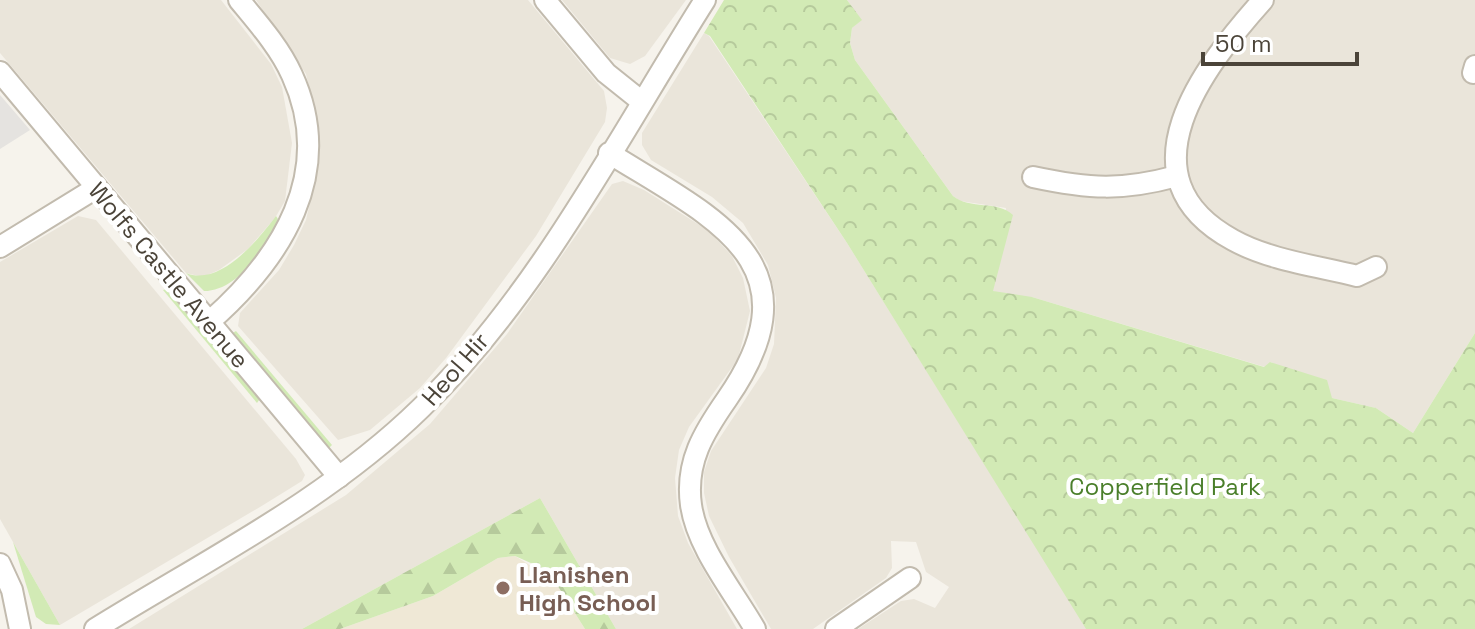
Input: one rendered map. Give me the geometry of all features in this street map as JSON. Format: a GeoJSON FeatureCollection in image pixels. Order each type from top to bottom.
{"type":"FeatureCollection","features":[{"type":"Feature","properties":{"kind":"street"},"geometry":{"type":"LineString","coordinates":[[209,322],[252,282],[277,249],[295,212],[306,165],[305,119],[292,75],[239,0]]}},
{"type":"Feature","properties":{"kind":"street"},"geometry":{"type":"LineString","coordinates":[[545,0],[606,73],[641,101]]}},
{"type":"Feature","properties":{"kind":"street","name":"Heol Hir"},"geometry":{"type":"LineString","coordinates":[[95,629],[339,477],[420,409],[460,366],[538,264],[705,0]]}},
{"type":"Feature","properties":{"kind":"street"},"geometry":{"type":"LineString","coordinates":[[1263,0],[1215,57],[1190,98],[1179,128],[1177,176],[1182,190],[1202,217],[1244,245],[1357,276],[1376,267]]}},
{"type":"Feature","properties":{"kind":"street","name":"Wolfs Castle Avenue"},"geometry":{"type":"LineString","coordinates":[[0,72],[339,477]]}},
{"type":"Feature","properties":{"kind":"street"},"geometry":{"type":"LineString","coordinates":[[609,153],[711,215],[735,237],[755,270],[763,305],[760,339],[746,371],[701,438],[692,463],[690,493],[691,507],[703,540],[755,629]]}},
{"type":"Feature","properties":{"kind":"street"},"geometry":{"type":"LineString","coordinates":[[1033,177],[1079,187],[1119,189],[1177,176]]}},
{"type":"Feature","properties":{"kind":"street"},"geometry":{"type":"LineString","coordinates":[[0,247],[96,188]]}},
{"type":"Feature","properties":{"kind":"street"},"geometry":{"type":"LineString","coordinates":[[0,564],[12,590],[20,629]]}},
{"type":"Feature","properties":{"kind":"street"},"geometry":{"type":"LineString","coordinates":[[836,629],[910,578]]}},
{"type":"Feature","properties":{"kind":"shaded area"},"geometry":{"type":"Polygon","coordinates":[[[0,0],[221,0],[271,64],[282,87],[292,143],[285,201],[275,218],[248,249],[219,270],[203,277],[186,273],[0,53],[0,0]]]}},
{"type":"Feature","properties":{"kind":"shaded area"},"geometry":{"type":"Polygon","coordinates":[[[256,0],[528,0],[604,91],[607,108],[605,122],[536,236],[446,358],[420,388],[370,430],[338,440],[238,326],[240,313],[279,270],[294,245],[306,220],[319,163],[319,132],[306,74],[256,0]]]}},
{"type":"Feature","properties":{"kind":"shaded area"},"geometry":{"type":"Polygon","coordinates":[[[562,0],[686,0],[645,56],[630,64],[610,58],[562,0]]]}},
{"type":"Feature","properties":{"kind":"shaded area"},"geometry":{"type":"Polygon","coordinates":[[[847,0],[1475,0],[1475,333],[1413,433],[1376,408],[1332,398],[1271,362],[1265,367],[1032,297],[1015,298],[992,291],[1006,208],[960,201],[953,196],[855,60],[850,43],[852,28],[861,20],[847,0]]]}},
{"type":"Feature","properties":{"kind":"shaded area"},"geometry":{"type":"Polygon","coordinates":[[[704,33],[709,36],[847,243],[1087,629],[858,629],[901,601],[914,599],[935,608],[949,587],[926,572],[916,542],[891,541],[892,568],[886,578],[813,629],[771,629],[729,557],[709,516],[704,493],[704,472],[711,451],[766,368],[774,344],[776,298],[768,265],[743,223],[712,197],[651,160],[642,145],[642,133],[704,33]]]}},
{"type":"Feature","properties":{"kind":"shaded area"},"geometry":{"type":"Polygon","coordinates":[[[0,95],[30,130],[0,149],[0,95]]]}},
{"type":"Feature","properties":{"kind":"shaded area"},"geometry":{"type":"Polygon","coordinates":[[[623,181],[644,190],[709,231],[732,256],[743,278],[750,311],[738,359],[689,427],[679,450],[675,478],[678,516],[688,543],[737,629],[616,629],[540,498],[302,629],[129,629],[346,495],[430,424],[507,334],[612,184],[623,181]]]}},
{"type":"Feature","properties":{"kind":"shaded area"},"geometry":{"type":"Polygon","coordinates":[[[78,216],[96,220],[296,459],[305,475],[302,481],[260,507],[60,625],[0,519],[0,262],[78,216]]]}},
{"type":"Feature","properties":{"kind":"shaded area","name":"Llanishen High School"},"geometry":{"type":"Polygon","coordinates":[[[515,556],[554,580],[585,629],[340,629],[433,596],[498,558],[515,556]]]}},
{"type":"Feature","properties":{"kind":"green space","name":"Copperfield Park"},"geometry":{"type":"Polygon","coordinates":[[[724,0],[847,0],[862,20],[852,28],[850,43],[855,60],[953,196],[967,203],[1007,210],[1013,215],[993,291],[1032,297],[1264,367],[1270,362],[1327,380],[1332,398],[1376,408],[1413,433],[1475,333],[1475,629],[1086,629],[847,243],[710,36],[704,33],[724,0]]]}},
{"type":"Feature","properties":{"kind":"green space"},"geometry":{"type":"Polygon","coordinates":[[[276,216],[278,219],[258,254],[228,284],[204,291],[186,273],[199,276],[225,267],[249,248],[276,216]]]}},
{"type":"Feature","properties":{"kind":"green space"},"geometry":{"type":"Polygon","coordinates":[[[170,288],[262,396],[257,403],[163,290],[170,288]]]}},
{"type":"Feature","properties":{"kind":"green space"},"geometry":{"type":"Polygon","coordinates":[[[236,331],[332,445],[329,448],[322,444],[231,334],[236,331]]]}},
{"type":"Feature","properties":{"kind":"green space"},"geometry":{"type":"Polygon","coordinates":[[[540,498],[616,629],[585,629],[554,580],[533,564],[515,556],[498,558],[433,596],[340,629],[302,629],[540,498]]]}},
{"type":"Feature","properties":{"kind":"green space"},"geometry":{"type":"Polygon","coordinates":[[[13,542],[60,625],[46,624],[36,617],[13,542]]]}},
{"type":"Feature","properties":{"kind":"place","name":"Llanishen High School"},"geometry":{"type":"Point","coordinates":[503,588]}}]}
